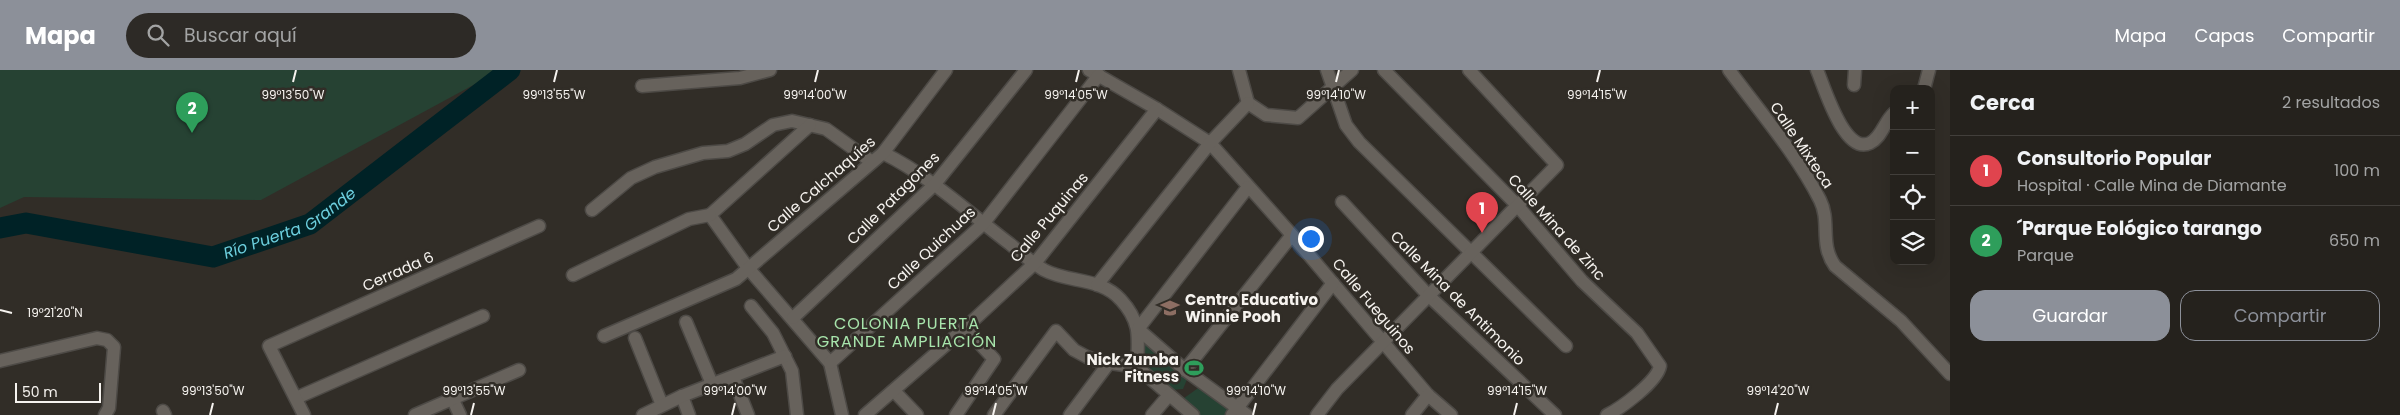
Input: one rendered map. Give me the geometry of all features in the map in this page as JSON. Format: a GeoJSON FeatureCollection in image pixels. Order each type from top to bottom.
{"type":"FeatureCollection","features":[{"type":"Feature","properties":{"kind":"street"},"geometry":{"type":"LineString","coordinates":[[642,86],[740,78],[770,70]]}},
{"type":"Feature","properties":{"kind":"street","name":"Calle Calchaquíes"},"geometry":{"type":"LineString","coordinates":[[604,336],[736,279],[883,153],[946,70]]}},
{"type":"Feature","properties":{"kind":"street","name":"Calle Patagones"},"geometry":{"type":"LineString","coordinates":[[793,318],[934,185],[1026,70]]}},
{"type":"Feature","properties":{"kind":"street"},"geometry":{"type":"LineString","coordinates":[[1239,70],[1248,103],[1266,115],[1298,118],[1352,70]]}},
{"type":"Feature","properties":{"kind":"street"},"geometry":{"type":"LineString","coordinates":[[1327,70],[1346,125],[1359,142],[1472,251],[1566,346]]}},
{"type":"Feature","properties":{"kind":"street","name":"Calle Mina de Zinc"},"geometry":{"type":"LineString","coordinates":[[1384,70],[1517,205],[1582,281],[1637,333],[1658,360],[1660,366],[1656,376],[1622,412]]}},
{"type":"Feature","properties":{"kind":"street"},"geometry":{"type":"LineString","coordinates":[[1318,415],[1337,389],[1557,165],[1469,70]]}},
{"type":"Feature","properties":{"kind":"street","name":"Calle Mixteca"},"geometry":{"type":"LineString","coordinates":[[1729,70],[1794,157],[1820,201],[1825,216],[1825,245],[1831,261],[1901,320],[1950,374]]}},
{"type":"Feature","properties":{"kind":"street"},"geometry":{"type":"LineString","coordinates":[[1817,70],[1842,129],[1849,138],[1860,144],[1869,144],[1881,133],[1890,119]]}},
{"type":"Feature","properties":{"kind":"street"},"geometry":{"type":"LineString","coordinates":[[1854,85],[1855,70]]}},
{"type":"Feature","properties":{"kind":"street"},"geometry":{"type":"LineString","coordinates":[[1925,85],[1929,70]]}},
{"type":"Feature","properties":{"kind":"street","name":"Calle Fueguinos"},"geometry":{"type":"LineString","coordinates":[[1094,72],[1157,108],[1210,143],[1292,234],[1428,395],[1451,415]]}},
{"type":"Feature","properties":{"kind":"street","name":"Calle Quichuas"},"geometry":{"type":"LineString","coordinates":[[830,363],[983,224],[1094,72]]}},
{"type":"Feature","properties":{"kind":"street"},"geometry":{"type":"LineString","coordinates":[[1098,285],[1210,143],[1248,103]]}},
{"type":"Feature","properties":{"kind":"street","name":"Calle Puquinas"},"geometry":{"type":"LineString","coordinates":[[865,415],[965,328],[1034,263],[1157,108]]}},
{"type":"Feature","properties":{"kind":"street"},"geometry":{"type":"LineString","coordinates":[[592,210],[631,178],[655,167],[703,153],[728,151],[745,144],[773,125],[792,120],[826,129],[872,162]]}},
{"type":"Feature","properties":{"kind":"street"},"geometry":{"type":"LineString","coordinates":[[573,275],[688,219],[710,215],[810,125]]}},
{"type":"Feature","properties":{"kind":"street"},"geometry":{"type":"LineString","coordinates":[[883,153],[902,162],[934,185],[1044,270],[1098,285],[1120,298],[1129,309],[1138,328],[1184,370],[1238,413],[1333,283]]}},
{"type":"Feature","properties":{"kind":"street"},"geometry":{"type":"LineString","coordinates":[[1137,367],[1138,328],[1248,187]]}},
{"type":"Feature","properties":{"kind":"street","name":"Calle Mina de Antimonio"},"geometry":{"type":"LineString","coordinates":[[1342,202],[1428,295],[1555,415]]}},
{"type":"Feature","properties":{"kind":"street"},"geometry":{"type":"LineString","coordinates":[[710,215],[748,268],[830,363],[842,415]]}},
{"type":"Feature","properties":{"kind":"street","name":"Cerrada 6"},"geometry":{"type":"LineString","coordinates":[[296,398],[270,346],[539,226]]}},
{"type":"Feature","properties":{"kind":"street"},"geometry":{"type":"LineString","coordinates":[[1184,370],[1292,234]]}},
{"type":"Feature","properties":{"kind":"street"},"geometry":{"type":"LineString","coordinates":[[751,306],[773,333],[792,371],[797,415]]}},
{"type":"Feature","properties":{"kind":"street"},"geometry":{"type":"LineString","coordinates":[[304,415],[296,398],[483,316]]}},
{"type":"Feature","properties":{"kind":"street"},"geometry":{"type":"LineString","coordinates":[[686,322],[712,384]]}},
{"type":"Feature","properties":{"kind":"street"},"geometry":{"type":"LineString","coordinates":[[956,415],[994,359],[965,328]]}},
{"type":"Feature","properties":{"kind":"street"},"geometry":{"type":"LineString","coordinates":[[994,415],[1056,331],[1074,350],[1097,361],[1137,367],[1193,415]]}},
{"type":"Feature","properties":{"kind":"street"},"geometry":{"type":"LineString","coordinates":[[0,361],[97,338],[107,340],[114,347],[109,408],[105,415]]}},
{"type":"Feature","properties":{"kind":"street"},"geometry":{"type":"LineString","coordinates":[[635,338],[662,405]]}},
{"type":"Feature","properties":{"kind":"street"},"geometry":{"type":"LineString","coordinates":[[643,415],[682,396],[784,356]]}},
{"type":"Feature","properties":{"kind":"street"},"geometry":{"type":"LineString","coordinates":[[1070,415],[1110,363]]}},
{"type":"Feature","properties":{"kind":"street"},"geometry":{"type":"LineString","coordinates":[[415,415],[519,370]]}},
{"type":"Feature","properties":{"kind":"street"},"geometry":{"type":"LineString","coordinates":[[733,377],[748,415]]}},
{"type":"Feature","properties":{"kind":"street"},"geometry":{"type":"LineString","coordinates":[[894,391],[917,415]]}},
{"type":"Feature","properties":{"kind":"street"},"geometry":{"type":"LineString","coordinates":[[1152,415],[1169,395]]}},
{"type":"Feature","properties":{"kind":"street"},"geometry":{"type":"LineString","coordinates":[[1412,415],[1428,395]]}},
{"type":"Feature","properties":{"kind":"street"},"geometry":{"type":"LineString","coordinates":[[682,396],[689,415]]}},
{"type":"Feature","properties":{"kind":"street"},"geometry":{"type":"LineString","coordinates":[[452,398],[460,415]]}},
{"type":"Feature","properties":{"kind":"street"},"geometry":{"type":"LineString","coordinates":[[1607,415],[1622,412]]}},
{"type":"Feature","properties":{"kind":"green space"},"geometry":{"type":"Polygon","coordinates":[[[0,70],[501,70],[261,200],[24,197],[0,208],[0,70]]]}},
{"type":"Feature","properties":{"kind":"green space"},"geometry":{"type":"Polygon","coordinates":[[[1141,334],[1188,377],[1183,389],[1170,390],[1145,370],[1141,334]]]}},
{"type":"Feature","properties":{"kind":"green space"},"geometry":{"type":"Polygon","coordinates":[[[1201,386],[1232,410],[1228,415],[1197,415],[1180,401],[1201,386]]]}},
{"type":"Feature","properties":{"kind":"waterway","name":"Río Puerta Grande"},"geometry":{"type":"LineString","coordinates":[[0,228],[26,223],[213,257],[310,224],[510,70]]}},
{"type":"Feature","properties":{"kind":"place","name":"´Parque Eológico tarango"},"geometry":{"type":"Point","coordinates":[192,133]}},
{"type":"Feature","properties":{"kind":"place","name":"Consultorio Popular"},"geometry":{"type":"Point","coordinates":[1482,233]}},
{"type":"Feature","properties":{"kind":"place","name":"Centro Educativo Winnie Pooh"},"geometry":{"type":"Point","coordinates":[1170,308]}},
{"type":"Feature","properties":{"kind":"place","name":"Nick Zumba Fitness"},"geometry":{"type":"Point","coordinates":[1194,368]}},
{"type":"Feature","properties":{"kind":"district","name":"COLONIA PUERTA GRANDE AMPLIACIÓN"},"geometry":{"type":"Point","coordinates":[907,332]}}]}
